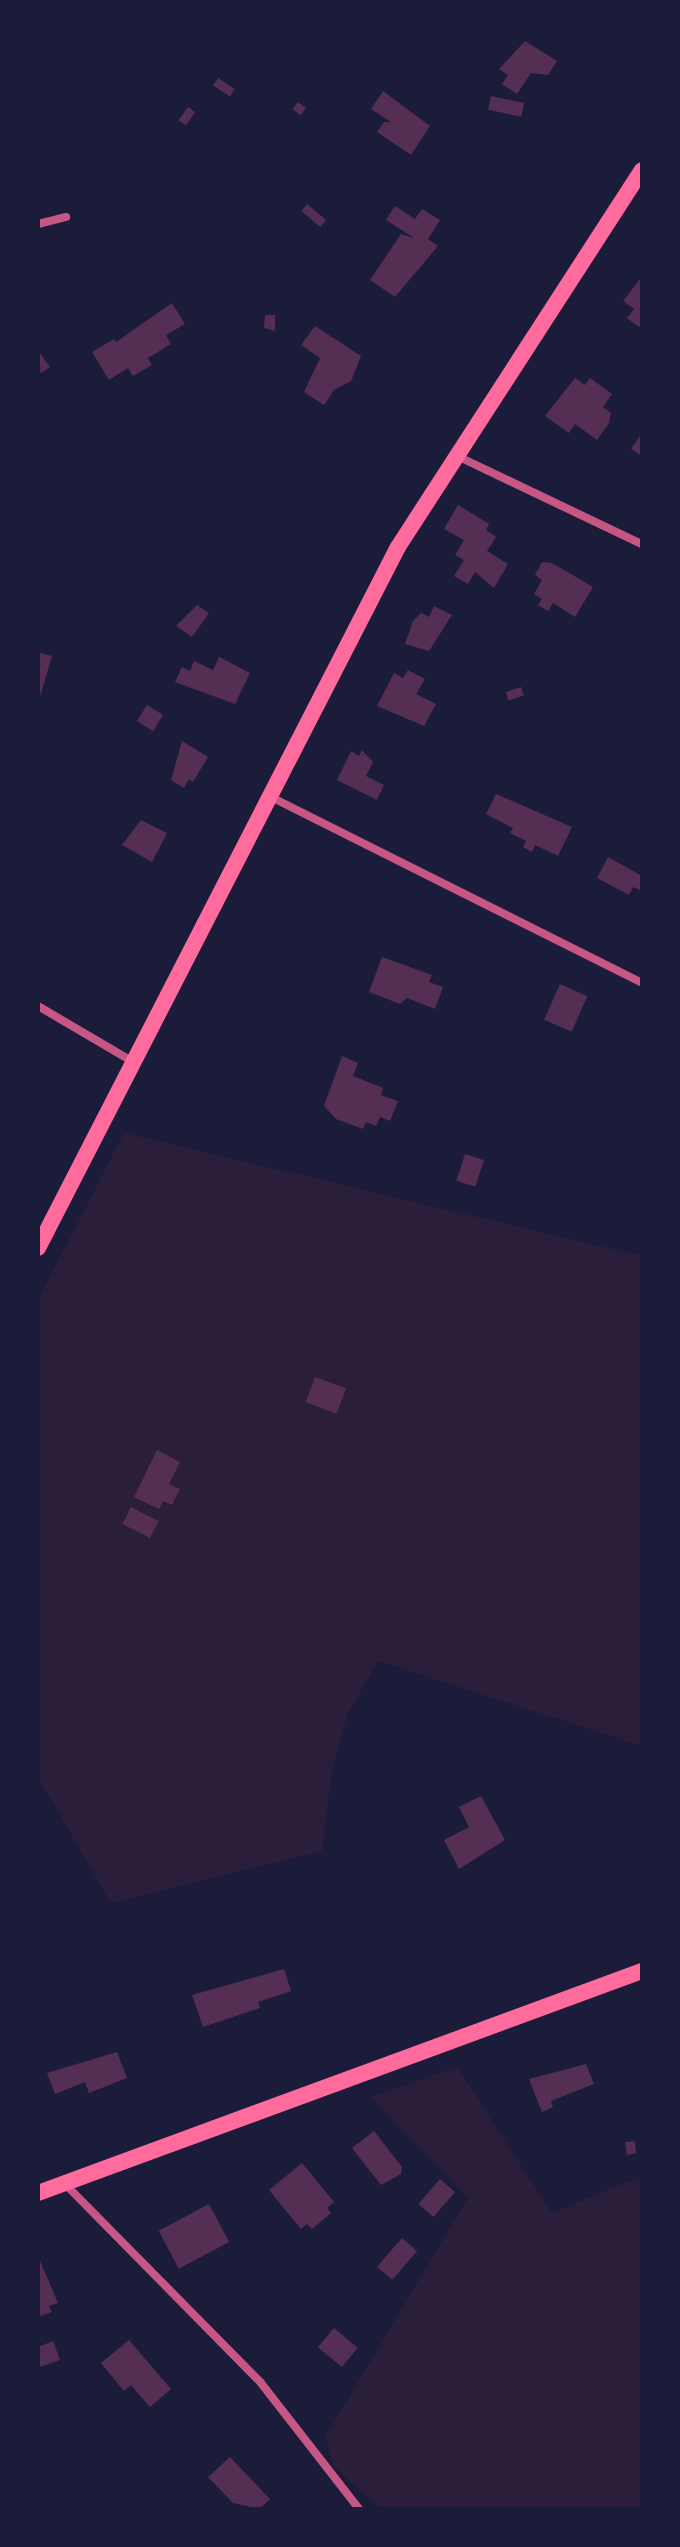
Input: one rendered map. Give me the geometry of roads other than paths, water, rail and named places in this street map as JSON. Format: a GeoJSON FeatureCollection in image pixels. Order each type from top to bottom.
{"type":"FeatureCollection","features":[{"type":"Feature","properties":{"kind":"main road"},"geometry":{"type":"LineString","coordinates":[[38,1248],[136,1063],[383,574],[454,455],[642,170]]}},
{"type":"Feature","properties":{"kind":"main road"},"geometry":{"type":"LineString","coordinates":[[38,2193],[642,1971]]}},
{"type":"Feature","properties":{"kind":"street"},"geometry":{"type":"LineString","coordinates":[[38,224],[66,217]]}},
{"type":"Feature","properties":{"kind":"street"},"geometry":{"type":"LineString","coordinates":[[454,455],[642,544]]}},
{"type":"Feature","properties":{"kind":"street"},"geometry":{"type":"LineString","coordinates":[[269,795],[642,983]]}},
{"type":"Feature","properties":{"kind":"street"},"geometry":{"type":"LineString","coordinates":[[38,1006],[136,1063]]}},
{"type":"Feature","properties":{"kind":"street"},"geometry":{"type":"LineString","coordinates":[[64,2184],[261,2383],[359,2509]]}}]}
